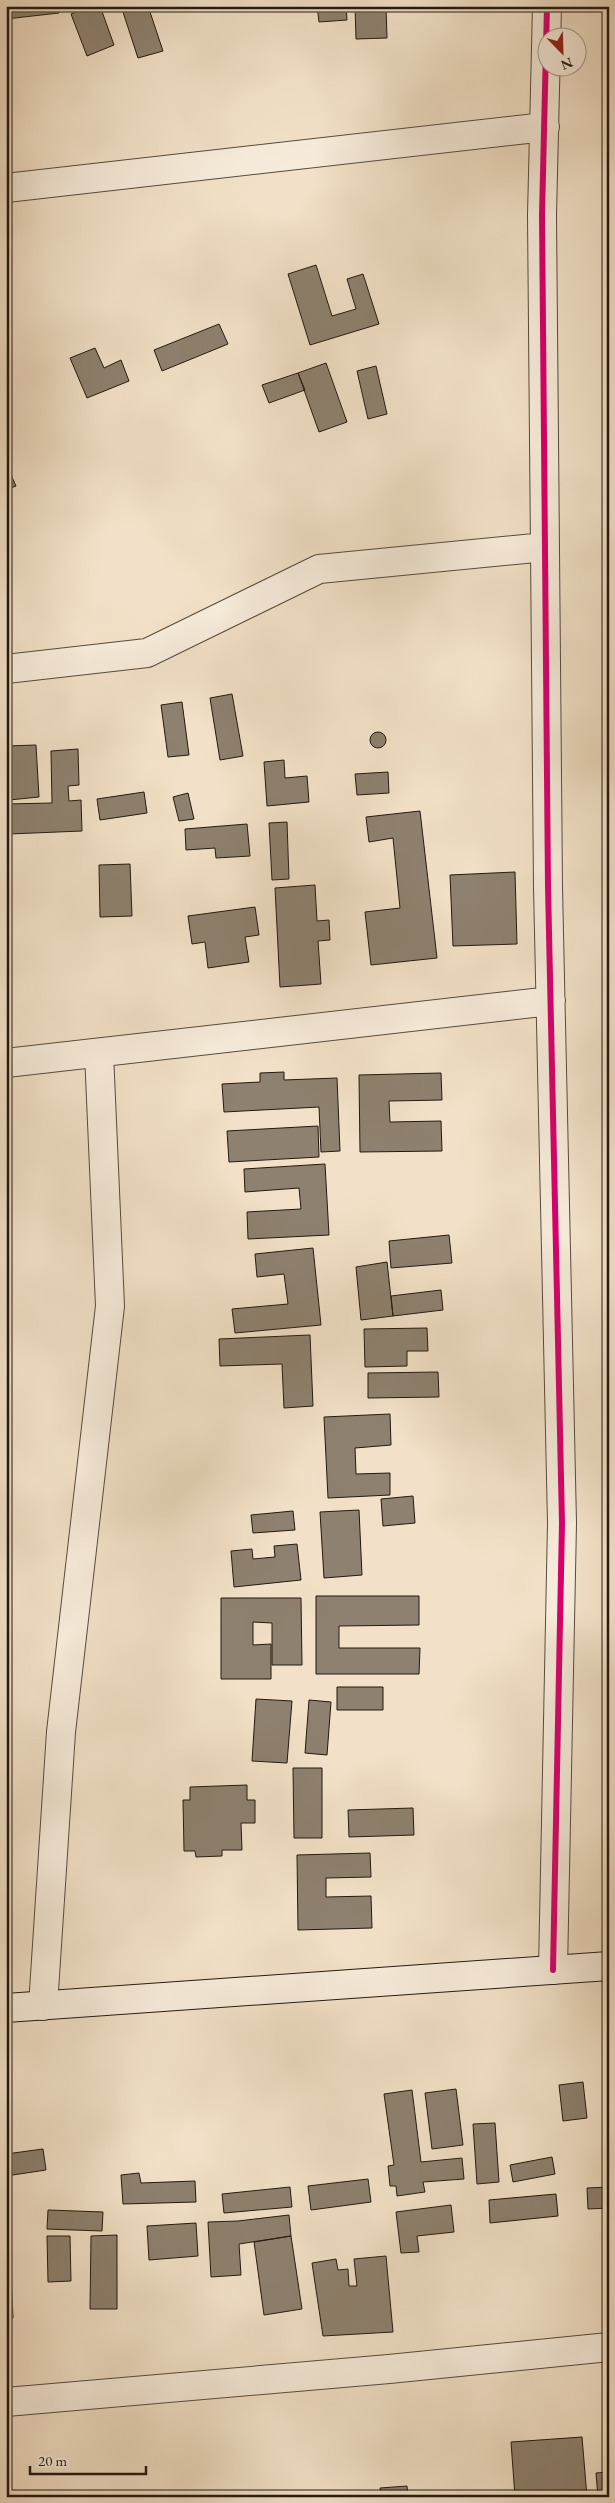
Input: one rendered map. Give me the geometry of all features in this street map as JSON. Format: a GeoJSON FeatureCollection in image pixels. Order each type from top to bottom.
{"type":"FeatureCollection","features":[{"type":"Feature","properties":{"kind":"street"},"geometry":{"type":"LineString","coordinates":[[547,6],[542,215],[545,547],[551,1001],[562,1523],[553,1970]]}},
{"type":"Feature","properties":{"kind":"street"},"geometry":{"type":"LineString","coordinates":[[6,188],[544,127]]}},
{"type":"Feature","properties":{"kind":"street"},"geometry":{"type":"LineString","coordinates":[[6,669],[147,653],[319,568],[545,547]]}},
{"type":"Feature","properties":{"kind":"street"},"geometry":{"type":"LineString","coordinates":[[6,1063],[551,1001]]}},
{"type":"Feature","properties":{"kind":"street"},"geometry":{"type":"LineString","coordinates":[[43,2006],[61,1732],[110,1306],[99,1052]]}},
{"type":"Feature","properties":{"kind":"street"},"geometry":{"type":"LineString","coordinates":[[6,2008],[609,1966]]}},
{"type":"Feature","properties":{"kind":"street"},"geometry":{"type":"LineString","coordinates":[[6,2402],[388,2369],[609,2346]]}},
{"type":"Feature","properties":{"kind":"building"},"geometry":{"type":"Polygon","coordinates":[[[6,6],[59,6],[59,13],[6,19],[6,6]]]}},
{"type":"Feature","properties":{"kind":"building"},"geometry":{"type":"Polygon","coordinates":[[[90,6],[100,6],[114,45],[87,56],[71,14],[90,6]]]}},
{"type":"Feature","properties":{"kind":"building"},"geometry":{"type":"Polygon","coordinates":[[[121,6],[148,6],[163,51],[138,58],[121,6]]]}},
{"type":"Feature","properties":{"kind":"building"},"geometry":{"type":"Polygon","coordinates":[[[317,6],[346,6],[347,20],[319,22],[317,6]]]}},
{"type":"Feature","properties":{"kind":"building"},"geometry":{"type":"Polygon","coordinates":[[[355,6],[386,6],[387,38],[356,39],[355,6]]]}},
{"type":"Feature","properties":{"kind":"building"},"geometry":{"type":"Polygon","coordinates":[[[316,265],[332,316],[356,309],[347,279],[363,274],[379,324],[310,345],[288,274],[316,265]]]}},
{"type":"Feature","properties":{"kind":"building"},"geometry":{"type":"Polygon","coordinates":[[[219,324],[228,344],[162,371],[154,350],[219,324]]]}},
{"type":"Feature","properties":{"kind":"building"},"geometry":{"type":"Polygon","coordinates":[[[95,348],[104,368],[121,360],[129,381],[87,398],[70,358],[95,348]]]}},
{"type":"Feature","properties":{"kind":"building"},"geometry":{"type":"Polygon","coordinates":[[[326,363],[347,422],[319,432],[298,373],[326,363]]]}},
{"type":"Feature","properties":{"kind":"building"},"geometry":{"type":"Polygon","coordinates":[[[376,366],[387,414],[368,419],[357,371],[376,366]]]}},
{"type":"Feature","properties":{"kind":"building"},"geometry":{"type":"Polygon","coordinates":[[[298,373],[305,390],[269,403],[262,385],[298,373]]]}},
{"type":"Feature","properties":{"kind":"building"},"geometry":{"type":"Polygon","coordinates":[[[6,464],[16,486],[6,490],[6,464]]]}},
{"type":"Feature","properties":{"kind":"building"},"geometry":{"type":"Polygon","coordinates":[[[232,694],[243,756],[220,760],[210,698],[232,694]]]}},
{"type":"Feature","properties":{"kind":"building"},"geometry":{"type":"Polygon","coordinates":[[[182,702],[189,755],[168,757],[161,705],[182,702]]]}},
{"type":"Feature","properties":{"kind":"building"},"geometry":{"type":"Polygon","coordinates":[[[378,732],[384,734],[386,740],[384,746],[378,748],[372,746],[370,740],[372,734],[378,732]]]}},
{"type":"Feature","properties":{"kind":"building"},"geometry":{"type":"Polygon","coordinates":[[[36,745],[39,797],[9,800],[6,746],[36,745]]]}},
{"type":"Feature","properties":{"kind":"building"},"geometry":{"type":"Polygon","coordinates":[[[78,749],[79,785],[68,786],[69,801],[81,800],[82,831],[9,834],[7,804],[52,803],[51,751],[78,749]]]}},
{"type":"Feature","properties":{"kind":"building"},"geometry":{"type":"Polygon","coordinates":[[[284,760],[285,778],[307,776],[309,802],[267,806],[264,762],[284,760]]]}},
{"type":"Feature","properties":{"kind":"building"},"geometry":{"type":"Polygon","coordinates":[[[388,772],[389,793],[357,795],[355,774],[388,772]]]}},
{"type":"Feature","properties":{"kind":"building"},"geometry":{"type":"Polygon","coordinates":[[[144,792],[147,813],[100,820],[97,799],[144,792]]]}},
{"type":"Feature","properties":{"kind":"building"},"geometry":{"type":"Polygon","coordinates":[[[188,793],[194,819],[179,821],[173,797],[188,793]]]}},
{"type":"Feature","properties":{"kind":"building"},"geometry":{"type":"Polygon","coordinates":[[[420,811],[437,958],[371,965],[365,912],[400,908],[393,838],[369,842],[366,817],[420,811]]]}},
{"type":"Feature","properties":{"kind":"building"},"geometry":{"type":"Polygon","coordinates":[[[287,822],[289,879],[272,880],[269,823],[287,822]]]}},
{"type":"Feature","properties":{"kind":"building"},"geometry":{"type":"Polygon","coordinates":[[[247,824],[250,856],[216,858],[215,848],[186,850],[185,829],[247,824]]]}},
{"type":"Feature","properties":{"kind":"building"},"geometry":{"type":"Polygon","coordinates":[[[130,864],[132,916],[100,917],[99,865],[130,864]]]}},
{"type":"Feature","properties":{"kind":"building"},"geometry":{"type":"Polygon","coordinates":[[[515,872],[517,944],[453,946],[450,875],[515,872]]]}},
{"type":"Feature","properties":{"kind":"building"},"geometry":{"type":"Polygon","coordinates":[[[315,885],[317,921],[329,920],[330,940],[318,941],[321,984],[280,987],[275,888],[315,885]]]}},
{"type":"Feature","properties":{"kind":"building"},"geometry":{"type":"Polygon","coordinates":[[[255,907],[259,935],[245,937],[249,962],[208,968],[205,942],[192,944],[188,916],[255,907]]]}},
{"type":"Feature","properties":{"kind":"building"},"geometry":{"type":"Polygon","coordinates":[[[284,1072],[284,1080],[337,1078],[340,1151],[321,1152],[319,1107],[224,1112],[222,1084],[260,1082],[260,1073],[284,1072]]]}},
{"type":"Feature","properties":{"kind":"building"},"geometry":{"type":"Polygon","coordinates":[[[441,1073],[442,1100],[389,1101],[390,1122],[441,1121],[442,1151],[360,1152],[359,1075],[441,1073]]]}},
{"type":"Feature","properties":{"kind":"building"},"geometry":{"type":"Polygon","coordinates":[[[318,1126],[319,1157],[229,1162],[227,1131],[318,1126]]]}},
{"type":"Feature","properties":{"kind":"building"},"geometry":{"type":"Polygon","coordinates":[[[325,1164],[329,1235],[248,1239],[247,1212],[301,1209],[299,1188],[245,1192],[244,1169],[325,1164]]]}},
{"type":"Feature","properties":{"kind":"building"},"geometry":{"type":"Polygon","coordinates":[[[449,1235],[452,1263],[391,1268],[389,1241],[449,1235]]]}},
{"type":"Feature","properties":{"kind":"building"},"geometry":{"type":"Polygon","coordinates":[[[313,1248],[321,1325],[235,1333],[232,1309],[288,1304],[284,1274],[257,1277],[255,1254],[313,1248]]]}},
{"type":"Feature","properties":{"kind":"building"},"geometry":{"type":"Polygon","coordinates":[[[387,1262],[393,1316],[361,1320],[356,1267],[387,1262]]]}},
{"type":"Feature","properties":{"kind":"building"},"geometry":{"type":"Polygon","coordinates":[[[441,1290],[443,1310],[393,1316],[391,1296],[441,1290]]]}},
{"type":"Feature","properties":{"kind":"building"},"geometry":{"type":"Polygon","coordinates":[[[427,1328],[428,1351],[407,1351],[407,1366],[365,1367],[364,1329],[427,1328]]]}},
{"type":"Feature","properties":{"kind":"building"},"geometry":{"type":"Polygon","coordinates":[[[310,1335],[313,1406],[284,1408],[282,1364],[220,1366],[219,1339],[310,1335]]]}},
{"type":"Feature","properties":{"kind":"building"},"geometry":{"type":"Polygon","coordinates":[[[438,1372],[439,1397],[368,1398],[368,1373],[438,1372]]]}},
{"type":"Feature","properties":{"kind":"building"},"geometry":{"type":"Polygon","coordinates":[[[390,1414],[391,1445],[355,1448],[356,1474],[390,1473],[390,1495],[328,1498],[324,1417],[390,1414]]]}},
{"type":"Feature","properties":{"kind":"building"},"geometry":{"type":"Polygon","coordinates":[[[413,1496],[415,1523],[383,1526],[381,1499],[413,1496]]]}},
{"type":"Feature","properties":{"kind":"building"},"geometry":{"type":"Polygon","coordinates":[[[359,1510],[362,1575],[324,1578],[320,1512],[359,1510]]]}},
{"type":"Feature","properties":{"kind":"building"},"geometry":{"type":"Polygon","coordinates":[[[293,1511],[295,1530],[253,1533],[251,1515],[293,1511]]]}},
{"type":"Feature","properties":{"kind":"building"},"geometry":{"type":"Polygon","coordinates":[[[297,1544],[301,1580],[234,1587],[231,1551],[252,1549],[253,1559],[275,1557],[274,1546],[297,1544]]]}},
{"type":"Feature","properties":{"kind":"building"},"geometry":{"type":"Polygon","coordinates":[[[316,1596],[419,1596],[419,1625],[339,1626],[339,1648],[420,1648],[419,1674],[316,1674],[316,1596]]]}},
{"type":"Feature","properties":{"kind":"building"},"geometry":{"type":"Polygon","coordinates":[[[221,1598],[301,1598],[302,1665],[272,1665],[272,1623],[253,1622],[253,1645],[271,1644],[271,1679],[221,1679],[221,1598]]]}},
{"type":"Feature","properties":{"kind":"building"},"geometry":{"type":"Polygon","coordinates":[[[337,1687],[383,1687],[383,1710],[337,1710],[337,1687]]]}},
{"type":"Feature","properties":{"kind":"building"},"geometry":{"type":"Polygon","coordinates":[[[256,1699],[292,1701],[287,1763],[252,1761],[256,1699]]]}},
{"type":"Feature","properties":{"kind":"building"},"geometry":{"type":"Polygon","coordinates":[[[309,1700],[331,1702],[327,1755],[305,1753],[309,1700]]]}},
{"type":"Feature","properties":{"kind":"building"},"geometry":{"type":"Polygon","coordinates":[[[293,1768],[322,1768],[322,1838],[294,1838],[293,1768]]]}},
{"type":"Feature","properties":{"kind":"building"},"geometry":{"type":"Polygon","coordinates":[[[247,1785],[247,1800],[255,1800],[255,1823],[241,1823],[242,1850],[222,1850],[222,1856],[196,1857],[195,1851],[184,1851],[183,1800],[190,1800],[190,1787],[247,1785]]]}},
{"type":"Feature","properties":{"kind":"building"},"geometry":{"type":"Polygon","coordinates":[[[413,1808],[414,1835],[349,1837],[348,1810],[413,1808]]]}},
{"type":"Feature","properties":{"kind":"building"},"geometry":{"type":"Polygon","coordinates":[[[370,1853],[371,1877],[326,1878],[326,1897],[371,1896],[372,1928],[298,1930],[297,1855],[370,1853]]]}},
{"type":"Feature","properties":{"kind":"building"},"geometry":{"type":"Polygon","coordinates":[[[583,2082],[587,2118],[563,2121],[559,2085],[583,2082]]]}},
{"type":"Feature","properties":{"kind":"building"},"geometry":{"type":"Polygon","coordinates":[[[456,2089],[463,2145],[432,2149],[425,2093],[456,2089]]]}},
{"type":"Feature","properties":{"kind":"building"},"geometry":{"type":"Polygon","coordinates":[[[412,2090],[421,2162],[462,2158],[464,2179],[423,2182],[425,2192],[397,2196],[396,2186],[390,2186],[388,2166],[394,2165],[384,2094],[412,2090]]]}},
{"type":"Feature","properties":{"kind":"building"},"geometry":{"type":"Polygon","coordinates":[[[495,2123],[499,2182],[477,2184],[473,2124],[495,2123]]]}},
{"type":"Feature","properties":{"kind":"building"},"geometry":{"type":"Polygon","coordinates":[[[43,2149],[46,2170],[6,2176],[6,2154],[43,2149]]]}},
{"type":"Feature","properties":{"kind":"building"},"geometry":{"type":"Polygon","coordinates":[[[552,2157],[555,2174],[513,2182],[510,2165],[552,2157]]]}},
{"type":"Feature","properties":{"kind":"building"},"geometry":{"type":"Polygon","coordinates":[[[139,2173],[141,2183],[195,2181],[196,2202],[123,2204],[121,2175],[139,2173]]]}},
{"type":"Feature","properties":{"kind":"building"},"geometry":{"type":"Polygon","coordinates":[[[368,2179],[371,2202],[311,2210],[308,2186],[368,2179]]]}},
{"type":"Feature","properties":{"kind":"building"},"geometry":{"type":"Polygon","coordinates":[[[290,2187],[292,2207],[224,2213],[222,2194],[290,2187]]]}},
{"type":"Feature","properties":{"kind":"building"},"geometry":{"type":"Polygon","coordinates":[[[609,2187],[609,2208],[588,2209],[587,2188],[609,2187]]]}},
{"type":"Feature","properties":{"kind":"building"},"geometry":{"type":"Polygon","coordinates":[[[556,2194],[558,2216],[490,2223],[489,2200],[556,2194]]]}},
{"type":"Feature","properties":{"kind":"building"},"geometry":{"type":"Polygon","coordinates":[[[451,2205],[454,2232],[417,2236],[419,2252],[401,2253],[396,2212],[451,2205]]]}},
{"type":"Feature","properties":{"kind":"building"},"geometry":{"type":"Polygon","coordinates":[[[48,2210],[103,2212],[102,2231],[47,2229],[48,2210]]]}},
{"type":"Feature","properties":{"kind":"building"},"geometry":{"type":"Polygon","coordinates":[[[289,2215],[291,2236],[239,2244],[241,2275],[211,2277],[208,2222],[238,2221],[289,2215]]]}},
{"type":"Feature","properties":{"kind":"building"},"geometry":{"type":"Polygon","coordinates":[[[196,2223],[198,2256],[149,2260],[147,2226],[196,2223]]]}},
{"type":"Feature","properties":{"kind":"building"},"geometry":{"type":"Polygon","coordinates":[[[117,2235],[117,2309],[90,2309],[91,2236],[117,2235]]]}},
{"type":"Feature","properties":{"kind":"building"},"geometry":{"type":"Polygon","coordinates":[[[47,2236],[70,2236],[71,2281],[48,2282],[47,2236]]]}},
{"type":"Feature","properties":{"kind":"building"},"geometry":{"type":"Polygon","coordinates":[[[291,2236],[302,2309],[264,2315],[254,2242],[291,2236]]]}},
{"type":"Feature","properties":{"kind":"building"},"geometry":{"type":"Polygon","coordinates":[[[6,2255],[10,2255],[13,2318],[6,2318],[6,2255]]]}},
{"type":"Feature","properties":{"kind":"building"},"geometry":{"type":"Polygon","coordinates":[[[386,2256],[393,2332],[323,2336],[312,2263],[336,2259],[338,2270],[348,2269],[349,2286],[357,2286],[354,2259],[386,2256]]]}},
{"type":"Feature","properties":{"kind":"building"},"geometry":{"type":"Polygon","coordinates":[[[582,2437],[587,2497],[515,2497],[511,2442],[582,2437]]]}},
{"type":"Feature","properties":{"kind":"building"},"geometry":{"type":"Polygon","coordinates":[[[609,2472],[609,2497],[598,2497],[596,2473],[609,2472]]]}},
{"type":"Feature","properties":{"kind":"building"},"geometry":{"type":"Polygon","coordinates":[[[407,2486],[408,2497],[381,2497],[380,2488],[407,2486]]]}},
{"type":"Feature","properties":{"kind":"cycle path"},"geometry":{"type":"LineString","coordinates":[[547,6],[542,215],[548,887],[562,1523],[553,1970]]}}]}
